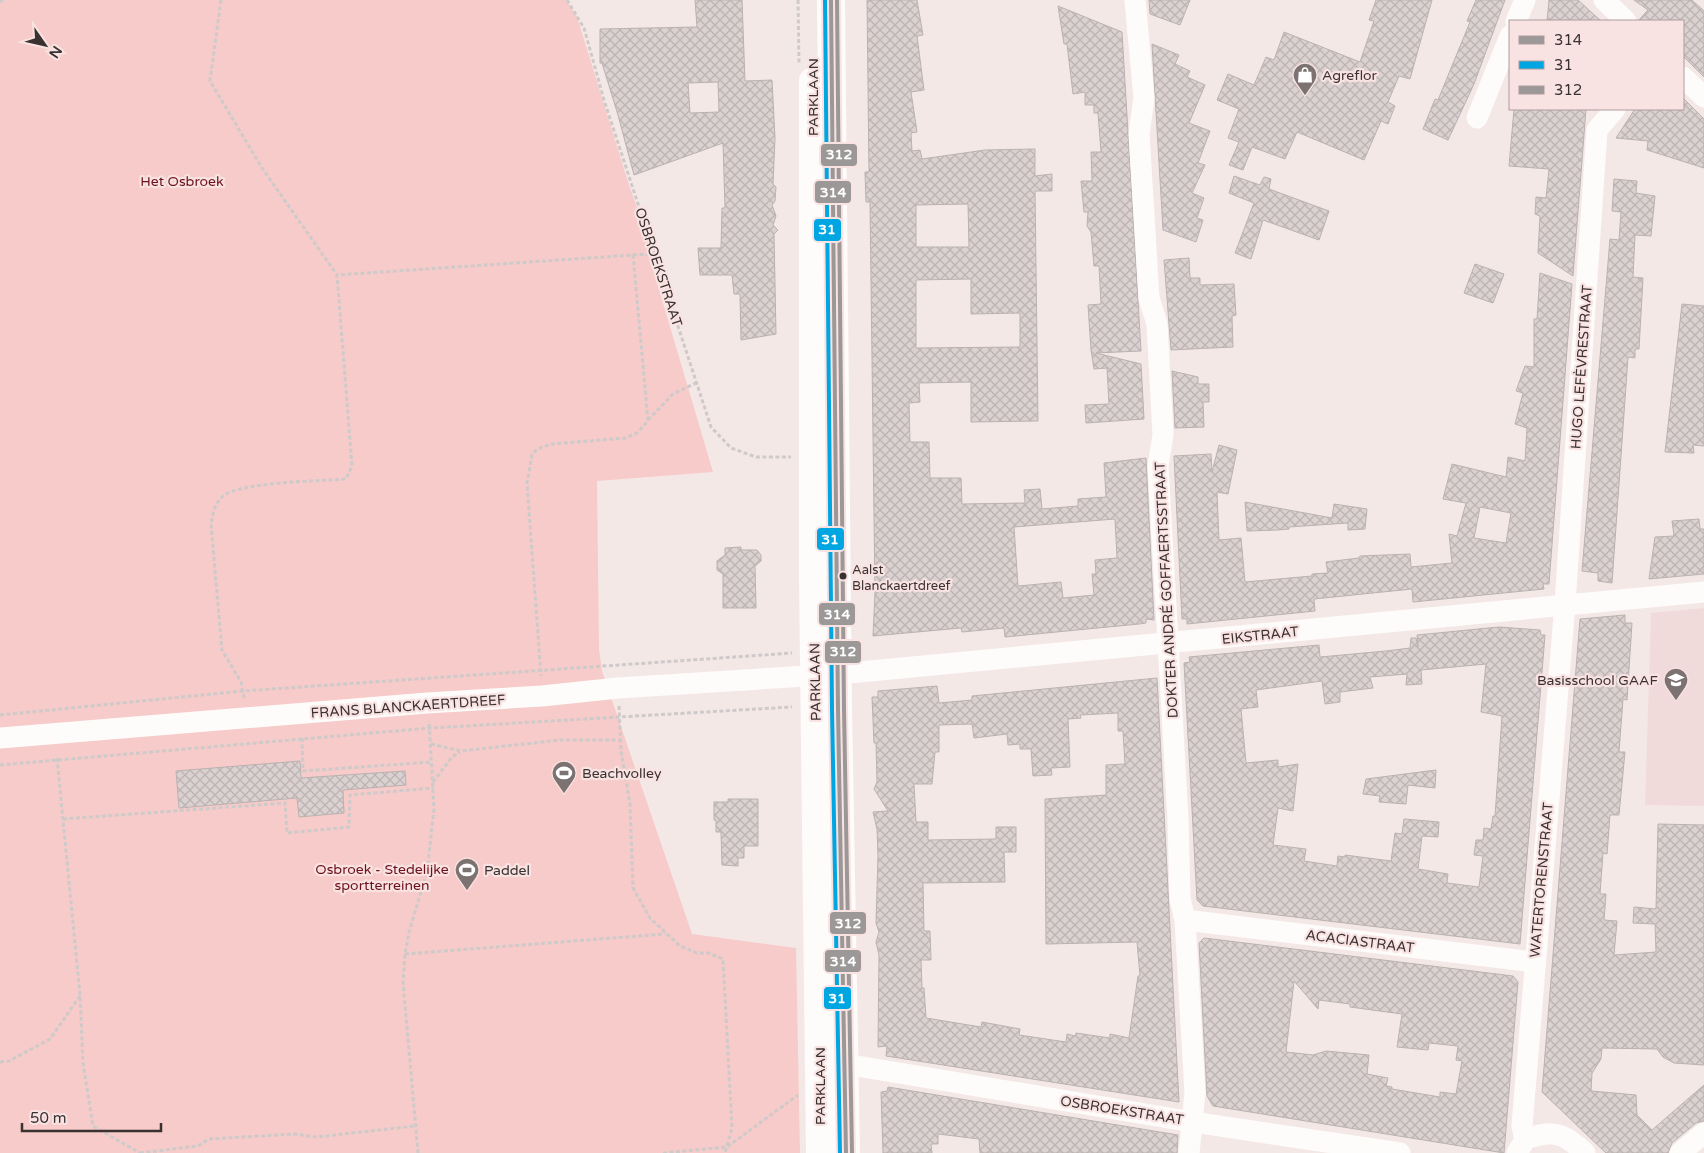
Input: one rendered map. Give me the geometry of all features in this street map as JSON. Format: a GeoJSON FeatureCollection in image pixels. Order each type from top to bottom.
{"type":"FeatureCollection","features":[{"type":"Feature","properties":{"kind":"main road","name":"PARKLAAN"},"geometry":{"type":"LineString","coordinates":[[812,0],[814,457],[827,674],[845,1064],[846,1153]]}},
{"type":"Feature","properties":{"kind":"main road","name":"PARKLAAN"},"geometry":{"type":"LineString","coordinates":[[820,1153],[827,674],[831,0]]}},
{"type":"Feature","properties":{"kind":"street","name":"DOKTER ANDRÉ GOFFAERTSSTRAAT"},"geometry":{"type":"LineString","coordinates":[[1135,0],[1144,98],[1139,134],[1149,298],[1156,324],[1163,435],[1158,466],[1180,899],[1185,920],[1195,1093],[1189,1153]]}},
{"type":"Feature","properties":{"kind":"street"},"geometry":{"type":"LineString","coordinates":[[1516,20],[1525,0]]}},
{"type":"Feature","properties":{"kind":"street"},"geometry":{"type":"LineString","coordinates":[[1477,118],[1509,38]]}},
{"type":"Feature","properties":{"kind":"street"},"geometry":{"type":"LineString","coordinates":[[1684,78],[1704,97]]}},
{"type":"Feature","properties":{"kind":"street","name":"HUGO LEFÈVRESTRAAT"},"geometry":{"type":"LineString","coordinates":[[1565,604],[1597,119],[1613,110]]}},
{"type":"Feature","properties":{"kind":"street","name":"EIKSTRAAT"},"geometry":{"type":"LineString","coordinates":[[827,674],[1167,644],[1704,592]]}},
{"type":"Feature","properties":{"kind":"street","name":"WATERTORENSTRAAT"},"geometry":{"type":"LineString","coordinates":[[1517,1153],[1524,1140],[1522,1126],[1534,962],[1565,604]]}},
{"type":"Feature","properties":{"kind":"street","name":"FRANS BLANCKAERTDREEF"},"geometry":{"type":"LineString","coordinates":[[0,738],[54,732],[248,719],[427,703],[542,696],[618,688],[827,674]]}},
{"type":"Feature","properties":{"kind":"street","name":"ACACIASTRAAT"},"geometry":{"type":"LineString","coordinates":[[1185,920],[1534,962]]}},
{"type":"Feature","properties":{"kind":"street","name":"OSBROEKSTRAAT"},"geometry":{"type":"LineString","coordinates":[[845,1064],[1192,1122],[1400,1153]]}},
{"type":"Feature","properties":{"kind":"street"},"geometry":{"type":"LineString","coordinates":[[1680,1153],[1704,1133]]}},
{"type":"Feature","properties":{"kind":"street"},"geometry":{"type":"LineString","coordinates":[[1533,1137],[1541,1134],[1562,1134],[1585,1153]]}},
{"type":"Feature","properties":{"kind":"path"},"geometry":{"type":"LineString","coordinates":[[221,0],[210,81],[262,168],[337,276],[352,466],[350,474],[346,479],[240,488],[223,496],[216,503],[211,524],[222,650],[241,682],[248,719]]}},
{"type":"Feature","properties":{"kind":"path","name":"OSBROEKSTRAAT"},"geometry":{"type":"LineString","coordinates":[[567,0],[584,28],[604,100],[711,427],[731,448],[756,457],[814,457]]}},
{"type":"Feature","properties":{"kind":"path"},"geometry":{"type":"LineString","coordinates":[[337,276],[655,254]]}},
{"type":"Feature","properties":{"kind":"path"},"geometry":{"type":"LineString","coordinates":[[633,256],[648,421]]}},
{"type":"Feature","properties":{"kind":"path"},"geometry":{"type":"LineString","coordinates":[[542,696],[527,483],[532,455],[537,449],[552,444],[625,438],[637,433],[673,394],[696,383]]}},
{"type":"Feature","properties":{"kind":"path"},"geometry":{"type":"LineString","coordinates":[[0,714],[243,691],[540,669],[795,653]]}},
{"type":"Feature","properties":{"kind":"path"},"geometry":{"type":"LineString","coordinates":[[618,688],[621,740],[630,804],[633,888],[650,918],[680,946],[697,953],[708,953],[723,958],[732,1128],[725,1153]]}},
{"type":"Feature","properties":{"kind":"path"},"geometry":{"type":"LineString","coordinates":[[418,1153],[403,982],[405,954],[427,872],[434,809],[427,703]]}},
{"type":"Feature","properties":{"kind":"path"},"geometry":{"type":"LineString","coordinates":[[0,765],[430,728],[795,706]]}},
{"type":"Feature","properties":{"kind":"path"},"geometry":{"type":"LineString","coordinates":[[54,732],[80,996],[83,1063],[93,1126],[140,1153],[198,1146],[209,1139],[294,1134],[316,1138],[415,1126]]}},
{"type":"Feature","properties":{"kind":"path"},"geometry":{"type":"LineString","coordinates":[[302,738],[304,770],[432,762]]}},
{"type":"Feature","properties":{"kind":"path"},"geometry":{"type":"LineString","coordinates":[[431,744],[461,752],[560,740],[621,740]]}},
{"type":"Feature","properties":{"kind":"path"},"geometry":{"type":"LineString","coordinates":[[433,782],[452,757],[461,752]]}},
{"type":"Feature","properties":{"kind":"path"},"geometry":{"type":"LineString","coordinates":[[63,819],[285,804],[287,833],[349,828],[350,794],[434,788]]}},
{"type":"Feature","properties":{"kind":"path"},"geometry":{"type":"LineString","coordinates":[[405,954],[666,934]]}},
{"type":"Feature","properties":{"kind":"path"},"geometry":{"type":"LineString","coordinates":[[0,1062],[8,1061],[50,1039],[80,996]]}},
{"type":"Feature","properties":{"kind":"path"},"geometry":{"type":"LineString","coordinates":[[663,1153],[727,1147],[800,1093]]}},
{"type":"Feature","properties":{"kind":"shaded area","name":"Basisschool GAAF"},"geometry":{"type":"Polygon","coordinates":[[[1704,608],[1704,806],[1645,805],[1651,613],[1704,608]]]}},
{"type":"Feature","properties":{"kind":"green space","name":"Osbroek - Stedelijke sportterreinen"},"geometry":{"type":"Polygon","coordinates":[[[0,0],[566,0],[577,17],[629,185],[655,258],[650,259],[713,472],[597,481],[599,649],[602,671],[692,934],[796,948],[800,1153],[0,1153],[0,0]]]}},
{"type":"Feature","properties":{"kind":"building"},"geometry":{"type":"Polygon","coordinates":[[[695,0],[742,0],[745,81],[772,80],[775,138],[773,184],[776,187],[775,201],[772,205],[776,216],[773,225],[778,230],[774,234],[776,334],[741,340],[740,294],[734,294],[732,275],[700,275],[698,248],[721,248],[722,208],[725,208],[723,143],[634,175],[618,115],[602,63],[600,63],[600,29],[697,27],[695,0]],[[718,82],[688,83],[690,113],[719,112],[718,82]]]}},
{"type":"Feature","properties":{"kind":"building"},"geometry":{"type":"Polygon","coordinates":[[[867,0],[917,0],[923,35],[917,36],[924,90],[911,92],[917,132],[911,133],[912,151],[920,150],[922,159],[985,150],[1035,149],[1035,176],[1052,174],[1052,191],[1035,191],[1038,421],[971,422],[971,382],[919,383],[920,402],[909,403],[910,442],[929,442],[930,478],[961,478],[962,504],[1025,503],[1024,490],[1040,489],[1042,509],[1078,506],[1078,499],[1106,497],[1104,463],[1146,458],[1154,620],[1146,619],[1146,623],[1139,624],[1005,637],[1004,628],[962,632],[961,628],[873,636],[875,593],[870,202],[866,202],[865,172],[869,172],[867,0]],[[968,204],[916,205],[916,247],[969,247],[968,204]],[[971,279],[916,280],[916,348],[1020,347],[1020,313],[971,314],[971,279]],[[1115,519],[1014,527],[1018,586],[1061,582],[1063,598],[1094,595],[1092,574],[1096,574],[1095,560],[1117,558],[1115,519]]]}},
{"type":"Feature","properties":{"kind":"building"},"geometry":{"type":"Polygon","coordinates":[[[1149,0],[1190,0],[1180,25],[1150,14],[1149,0]]]}},
{"type":"Feature","properties":{"kind":"building","name":"Agreflor"},"geometry":{"type":"Polygon","coordinates":[[[1376,0],[1432,0],[1410,79],[1399,76],[1388,102],[1395,106],[1388,124],[1381,121],[1364,160],[1297,132],[1285,159],[1252,147],[1243,170],[1229,165],[1239,142],[1228,138],[1239,109],[1217,100],[1228,74],[1254,85],[1266,57],[1274,60],[1284,32],[1360,62],[1374,21],[1369,20],[1376,0]]]}},
{"type":"Feature","properties":{"kind":"building"},"geometry":{"type":"Polygon","coordinates":[[[1476,0],[1505,0],[1474,84],[1448,140],[1423,129],[1435,99],[1438,100],[1470,22],[1467,21],[1476,0]]]}},
{"type":"Feature","properties":{"kind":"building"},"geometry":{"type":"Polygon","coordinates":[[[1549,0],[1578,0],[1600,20],[1547,20],[1549,0]]]}},
{"type":"Feature","properties":{"kind":"building"},"geometry":{"type":"Polygon","coordinates":[[[1634,0],[1692,0],[1704,11],[1704,77],[1684,57],[1684,20],[1639,20],[1648,10],[1634,0]]]}},
{"type":"Feature","properties":{"kind":"building"},"geometry":{"type":"Polygon","coordinates":[[[1058,6],[1122,32],[1141,351],[1096,353],[1141,364],[1144,419],[1086,423],[1085,405],[1109,404],[1107,368],[1094,369],[1091,350],[1088,305],[1101,304],[1099,266],[1094,266],[1091,232],[1087,226],[1088,212],[1084,212],[1081,181],[1092,181],[1091,152],[1101,152],[1098,113],[1094,113],[1094,105],[1085,105],[1085,92],[1073,94],[1067,44],[1064,44],[1058,6]]]}},
{"type":"Feature","properties":{"kind":"building"},"geometry":{"type":"Polygon","coordinates":[[[1152,44],[1179,55],[1175,64],[1190,71],[1187,77],[1205,85],[1189,123],[1210,131],[1198,163],[1205,165],[1192,193],[1204,198],[1197,218],[1203,220],[1196,242],[1163,230],[1152,44]]]}},
{"type":"Feature","properties":{"kind":"building"},"geometry":{"type":"Polygon","coordinates":[[[1684,99],[1704,119],[1704,168],[1647,150],[1648,141],[1616,138],[1634,110],[1684,110],[1684,99]]]}},
{"type":"Feature","properties":{"kind":"building"},"geometry":{"type":"Polygon","coordinates":[[[1514,110],[1586,110],[1573,276],[1538,253],[1540,216],[1535,214],[1536,197],[1546,198],[1549,169],[1509,166],[1514,110]]]}},
{"type":"Feature","properties":{"kind":"building"},"geometry":{"type":"Polygon","coordinates":[[[1234,176],[1260,185],[1264,177],[1271,179],[1269,189],[1329,211],[1319,240],[1263,220],[1251,259],[1235,253],[1254,203],[1229,193],[1234,176]]]}},
{"type":"Feature","properties":{"kind":"building"},"geometry":{"type":"Polygon","coordinates":[[[1614,179],[1637,181],[1636,193],[1655,196],[1651,236],[1635,235],[1633,277],[1643,278],[1639,349],[1635,349],[1635,358],[1628,357],[1612,583],[1598,581],[1598,573],[1582,571],[1610,239],[1619,240],[1621,212],[1612,211],[1614,179]]]}},
{"type":"Feature","properties":{"kind":"building"},"geometry":{"type":"Polygon","coordinates":[[[1189,258],[1190,278],[1200,278],[1200,285],[1234,284],[1236,315],[1232,316],[1233,347],[1171,350],[1164,260],[1189,258]]]}},
{"type":"Feature","properties":{"kind":"building"},"geometry":{"type":"Polygon","coordinates":[[[1475,264],[1504,274],[1493,303],[1464,293],[1475,264]]]}},
{"type":"Feature","properties":{"kind":"building"},"geometry":{"type":"Polygon","coordinates":[[[1540,273],[1572,284],[1549,584],[1543,584],[1544,589],[1413,602],[1412,589],[1314,599],[1315,611],[1187,624],[1187,619],[1182,619],[1174,456],[1211,454],[1212,472],[1219,445],[1237,450],[1228,494],[1217,492],[1219,540],[1241,538],[1245,582],[1328,573],[1326,562],[1359,558],[1360,556],[1410,554],[1411,567],[1452,563],[1449,534],[1457,536],[1466,503],[1443,499],[1452,464],[1506,477],[1508,457],[1525,461],[1527,428],[1515,424],[1523,393],[1516,391],[1525,366],[1534,367],[1534,319],[1537,319],[1540,273]],[[1480,507],[1474,538],[1506,543],[1511,513],[1480,507]]]}},
{"type":"Feature","properties":{"kind":"building"},"geometry":{"type":"Polygon","coordinates":[[[1682,304],[1704,306],[1704,446],[1693,445],[1694,453],[1665,452],[1682,304]]]}},
{"type":"Feature","properties":{"kind":"building"},"geometry":{"type":"Polygon","coordinates":[[[1172,371],[1198,377],[1198,384],[1209,384],[1209,402],[1203,402],[1204,427],[1175,428],[1172,371]]]}},
{"type":"Feature","properties":{"kind":"building"},"geometry":{"type":"Polygon","coordinates":[[[1245,502],[1332,518],[1334,504],[1367,509],[1365,529],[1348,530],[1348,523],[1247,531],[1245,502]]]}},
{"type":"Feature","properties":{"kind":"building"},"geometry":{"type":"Polygon","coordinates":[[[1699,519],[1700,529],[1704,529],[1704,574],[1649,579],[1655,537],[1674,536],[1672,521],[1699,519]]]}},
{"type":"Feature","properties":{"kind":"building"},"geometry":{"type":"Polygon","coordinates":[[[741,547],[741,550],[757,550],[761,555],[761,561],[755,566],[756,608],[723,608],[723,574],[717,570],[717,561],[725,555],[725,548],[741,547]]]}},
{"type":"Feature","properties":{"kind":"building"},"geometry":{"type":"Polygon","coordinates":[[[1625,615],[1625,623],[1632,623],[1627,700],[1623,699],[1619,752],[1625,752],[1619,815],[1610,815],[1607,854],[1603,853],[1600,894],[1606,894],[1604,920],[1617,921],[1614,955],[1656,952],[1655,924],[1633,923],[1634,907],[1656,909],[1658,824],[1704,825],[1704,1065],[1674,1063],[1663,1057],[1657,1049],[1602,1048],[1601,1059],[1592,1073],[1591,1091],[1636,1095],[1637,1115],[1652,1130],[1704,1085],[1704,1121],[1696,1123],[1672,1143],[1668,1153],[1606,1153],[1542,1092],[1580,619],[1625,615]]]}},
{"type":"Feature","properties":{"kind":"building"},"geometry":{"type":"Polygon","coordinates":[[[1499,627],[1540,630],[1541,635],[1545,635],[1520,944],[1203,906],[1197,900],[1184,663],[1190,662],[1189,657],[1319,645],[1320,657],[1386,651],[1410,648],[1411,638],[1416,638],[1418,647],[1417,635],[1499,627]],[[1486,664],[1421,670],[1422,684],[1406,685],[1407,674],[1370,677],[1373,688],[1340,692],[1340,702],[1325,704],[1322,681],[1256,690],[1258,707],[1241,709],[1246,763],[1278,760],[1278,767],[1298,764],[1293,811],[1278,808],[1273,845],[1306,849],[1304,861],[1337,866],[1338,856],[1345,857],[1345,855],[1391,861],[1395,833],[1402,834],[1404,819],[1439,822],[1438,837],[1422,836],[1418,869],[1448,874],[1447,883],[1479,887],[1483,856],[1474,855],[1476,840],[1483,840],[1484,828],[1491,829],[1493,816],[1495,816],[1502,716],[1481,712],[1486,664]]]}},
{"type":"Feature","properties":{"kind":"building"},"geometry":{"type":"Polygon","coordinates":[[[1157,678],[1179,1102],[886,1056],[887,1046],[878,1047],[879,955],[876,942],[879,932],[876,923],[878,856],[877,829],[873,812],[888,811],[874,789],[877,782],[872,697],[878,697],[878,691],[937,686],[939,703],[972,700],[972,696],[1157,678]],[[1118,713],[1080,715],[1081,718],[1068,719],[1070,767],[1051,768],[1052,775],[1033,776],[1031,749],[1020,749],[1020,744],[1008,745],[1007,734],[974,738],[972,724],[939,725],[939,752],[935,752],[932,784],[914,784],[916,822],[928,822],[928,840],[996,839],[996,827],[1016,827],[1016,852],[1004,852],[1005,882],[923,883],[924,931],[930,931],[931,960],[921,960],[926,1018],[981,1027],[982,1022],[1020,1029],[1019,1035],[1066,1042],[1067,1034],[1075,1036],[1076,1033],[1110,1038],[1110,1034],[1129,1038],[1138,976],[1140,976],[1137,942],[1046,944],[1045,799],[1106,795],[1106,765],[1125,764],[1123,731],[1118,731],[1118,713]]]}},
{"type":"Feature","properties":{"kind":"building"},"geometry":{"type":"Polygon","coordinates":[[[300,761],[301,778],[405,771],[406,785],[343,790],[344,813],[299,817],[297,798],[179,808],[176,771],[300,761]]]}},
{"type":"Feature","properties":{"kind":"building"},"geometry":{"type":"Polygon","coordinates":[[[1436,770],[1435,788],[1408,785],[1406,804],[1379,802],[1380,796],[1363,794],[1366,779],[1436,770]]]}},
{"type":"Feature","properties":{"kind":"building"},"geometry":{"type":"Polygon","coordinates":[[[728,799],[758,799],[758,846],[744,846],[744,858],[738,858],[738,866],[722,865],[721,832],[716,832],[716,820],[714,820],[714,802],[728,802],[728,799]]]}},
{"type":"Feature","properties":{"kind":"building"},"geometry":{"type":"Polygon","coordinates":[[[1204,938],[1513,976],[1518,982],[1504,1153],[1213,1106],[1207,1096],[1199,943],[1204,938]],[[1294,981],[1286,1052],[1313,1055],[1326,1051],[1369,1055],[1367,1074],[1388,1078],[1386,1086],[1392,1087],[1392,1089],[1440,1097],[1440,1092],[1456,1094],[1462,1061],[1456,1060],[1458,1046],[1429,1043],[1428,1050],[1397,1047],[1402,1014],[1350,1007],[1350,1004],[1319,1000],[1318,1009],[1294,981]]]}},
{"type":"Feature","properties":{"kind":"building"},"geometry":{"type":"Polygon","coordinates":[[[888,1087],[1178,1135],[1177,1153],[980,1153],[979,1139],[938,1134],[938,1144],[931,1144],[932,1153],[883,1153],[881,1092],[887,1091],[888,1087]]]}},
{"type":"Feature","properties":{"kind":"transit line","name":"31"},"geometry":{"type":"LineString","coordinates":[[825,0],[832,709],[840,1153]]}},
{"type":"Feature","properties":{"kind":"transit line","name":"314"},"geometry":{"type":"LineString","coordinates":[[831,0],[838,709],[846,1153]]}},
{"type":"Feature","properties":{"kind":"transit line","name":"312"},"geometry":{"type":"LineString","coordinates":[[837,0],[844,709],[852,1153]]}},
{"type":"Feature","properties":{"kind":"place","name":"Agreflor"},"geometry":{"type":"Point","coordinates":[1305,96]}},
{"type":"Feature","properties":{"kind":"place","name":"Aalst Blanckaertdreef"},"geometry":{"type":"Point","coordinates":[843,576]}},
{"type":"Feature","properties":{"kind":"place","name":"Basisschool GAAF"},"geometry":{"type":"Point","coordinates":[1676,701]}},
{"type":"Feature","properties":{"kind":"place","name":"Beachvolley"},"geometry":{"type":"Point","coordinates":[564,794]}},
{"type":"Feature","properties":{"kind":"place","name":"Paddel"},"geometry":{"type":"Point","coordinates":[467,891]}},
{"type":"Feature","properties":{"kind":"park label","name":"Het Osbroek"},"geometry":{"type":"Point","coordinates":[182,181]}}]}
